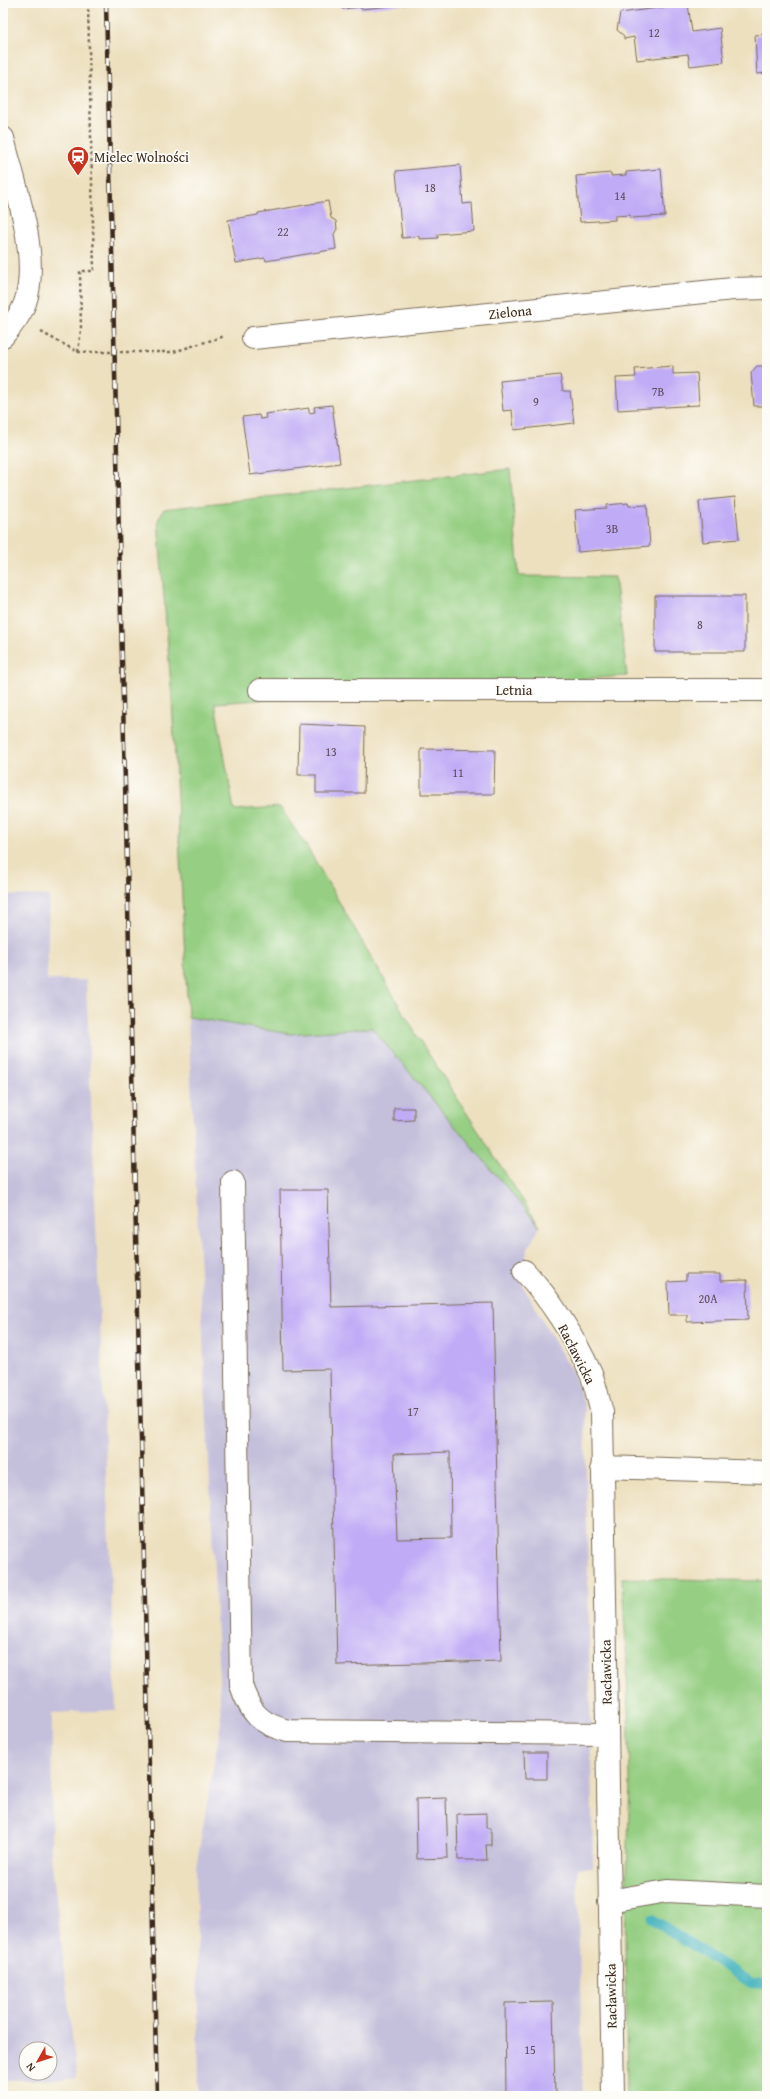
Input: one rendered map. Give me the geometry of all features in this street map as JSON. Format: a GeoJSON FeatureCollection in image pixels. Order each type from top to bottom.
{"type":"FeatureCollection","features":[{"type":"Feature","properties":{"kind":"street"},"geometry":{"type":"LineString","coordinates":[[3,138],[28,242],[29,277],[25,303],[10,328],[3,336]]}},
{"type":"Feature","properties":{"kind":"street","name":"Zielona"},"geometry":{"type":"LineString","coordinates":[[253,338],[718,291],[767,288]]}},
{"type":"Feature","properties":{"kind":"street","name":"Letnia"},"geometry":{"type":"LineString","coordinates":[[260,690],[767,690]]}},
{"type":"Feature","properties":{"kind":"street"},"geometry":{"type":"LineString","coordinates":[[233,1182],[241,1685],[249,1706],[256,1716],[270,1726],[288,1731],[606,1734]]}},
{"type":"Feature","properties":{"kind":"street","name":"Racławicka"},"geometry":{"type":"LineString","coordinates":[[524,1271],[540,1287],[575,1344],[591,1375],[602,1412],[613,2096]]}},
{"type":"Feature","properties":{"kind":"street"},"geometry":{"type":"LineString","coordinates":[[602,1467],[767,1472]]}},
{"type":"Feature","properties":{"kind":"street"},"geometry":{"type":"LineString","coordinates":[[609,1901],[667,1891],[767,1896]]}},
{"type":"Feature","properties":{"kind":"path"},"geometry":{"type":"LineString","coordinates":[[78,352],[81,330],[80,271],[94,271],[88,3]]}},
{"type":"Feature","properties":{"kind":"path"},"geometry":{"type":"LineString","coordinates":[[37,330],[78,352],[173,352],[232,334],[253,338]]}},
{"type":"Feature","properties":{"kind":"shaded area"},"geometry":{"type":"Polygon","coordinates":[[[3,735],[8,895],[49,896],[47,980],[86,980],[116,1710],[52,1713],[51,1855],[77,2079],[58,2079],[58,2041],[18,2041],[18,2080],[3,2080],[3,735]]]}},
{"type":"Feature","properties":{"kind":"shaded area"},"geometry":{"type":"Polygon","coordinates":[[[188,1017],[290,1034],[372,1028],[540,1227],[527,1250],[523,1286],[573,1374],[585,1407],[593,1868],[577,1868],[583,2096],[199,2096],[196,1867],[221,1722],[188,1017]]]}},
{"type":"Feature","properties":{"kind":"green space"},"geometry":{"type":"Polygon","coordinates":[[[510,469],[519,576],[615,577],[627,676],[215,703],[234,810],[280,807],[310,852],[417,1036],[540,1227],[372,1028],[290,1034],[188,1017],[172,699],[158,520],[164,509],[510,469]]]}},
{"type":"Feature","properties":{"kind":"green space"},"geometry":{"type":"Polygon","coordinates":[[[622,1578],[767,1581],[767,2096],[627,2096],[625,1940],[630,1781],[627,1664],[622,1578]]]}},
{"type":"Feature","properties":{"kind":"building"},"geometry":{"type":"Polygon","coordinates":[[[342,3],[411,4],[361,9],[360,7],[342,9],[342,3]]]}},
{"type":"Feature","properties":{"kind":"building"},"geometry":{"type":"Polygon","coordinates":[[[688,4],[692,32],[720,28],[724,62],[690,66],[688,54],[637,60],[634,37],[624,39],[624,36],[617,30],[620,13],[688,4]]]}},
{"type":"Feature","properties":{"kind":"building"},"geometry":{"type":"Polygon","coordinates":[[[767,34],[767,73],[757,74],[755,35],[767,34]]]}},
{"type":"Feature","properties":{"kind":"building"},"geometry":{"type":"Polygon","coordinates":[[[460,165],[463,204],[472,203],[474,231],[438,234],[438,238],[419,239],[419,236],[402,238],[396,171],[460,165]]]}},
{"type":"Feature","properties":{"kind":"building"},"geometry":{"type":"Polygon","coordinates":[[[661,169],[665,216],[630,218],[630,215],[615,216],[615,220],[580,222],[576,176],[611,173],[611,176],[626,175],[626,172],[661,169]]]}},
{"type":"Feature","properties":{"kind":"building"},"geometry":{"type":"Polygon","coordinates":[[[328,201],[331,218],[336,221],[337,229],[334,234],[336,249],[266,261],[265,258],[236,263],[228,220],[258,215],[258,213],[328,201]]]}},
{"type":"Feature","properties":{"kind":"building"},"geometry":{"type":"Polygon","coordinates":[[[673,366],[673,374],[697,373],[699,405],[618,410],[616,378],[636,377],[635,369],[673,366]]]}},
{"type":"Feature","properties":{"kind":"building"},"geometry":{"type":"Polygon","coordinates":[[[757,366],[767,366],[767,406],[754,406],[751,373],[757,366]]]}},
{"type":"Feature","properties":{"kind":"building"},"geometry":{"type":"Polygon","coordinates":[[[560,375],[563,391],[570,391],[574,423],[514,430],[512,410],[503,411],[500,381],[560,375]]]}},
{"type":"Feature","properties":{"kind":"building"},"geometry":{"type":"Polygon","coordinates":[[[332,405],[340,463],[250,475],[242,417],[259,415],[260,419],[266,418],[265,414],[309,408],[309,413],[315,412],[314,407],[332,405]]]}},
{"type":"Feature","properties":{"kind":"building"},"geometry":{"type":"Polygon","coordinates":[[[735,497],[739,539],[703,542],[699,501],[735,497]]]}},
{"type":"Feature","properties":{"kind":"building"},"geometry":{"type":"Polygon","coordinates":[[[628,503],[629,506],[647,505],[650,546],[578,552],[575,510],[607,508],[607,505],[628,503]]]}},
{"type":"Feature","properties":{"kind":"building"},"geometry":{"type":"Polygon","coordinates":[[[655,596],[745,596],[745,652],[655,652],[655,596]]]}},
{"type":"Feature","properties":{"kind":"building"},"geometry":{"type":"Polygon","coordinates":[[[299,724],[365,727],[364,793],[316,793],[316,775],[298,775],[299,724]]]}},
{"type":"Feature","properties":{"kind":"building"},"geometry":{"type":"Polygon","coordinates":[[[421,749],[495,750],[494,794],[421,794],[421,749]]]}},
{"type":"Feature","properties":{"kind":"building"},"geometry":{"type":"Polygon","coordinates":[[[394,1108],[414,1108],[414,1120],[394,1121],[394,1108]]]}},
{"type":"Feature","properties":{"kind":"building"},"geometry":{"type":"Polygon","coordinates":[[[280,1190],[328,1190],[331,1307],[493,1303],[501,1661],[337,1665],[330,1369],[283,1370],[280,1190]],[[450,1452],[394,1454],[397,1539],[451,1538],[450,1452]]]}},
{"type":"Feature","properties":{"kind":"building"},"geometry":{"type":"Polygon","coordinates":[[[686,1274],[720,1274],[720,1281],[747,1280],[748,1320],[687,1322],[687,1315],[669,1315],[668,1282],[686,1281],[686,1274]]]}},
{"type":"Feature","properties":{"kind":"building"},"geometry":{"type":"Polygon","coordinates":[[[524,1752],[547,1752],[547,1779],[525,1779],[524,1752]]]}},
{"type":"Feature","properties":{"kind":"building"},"geometry":{"type":"Polygon","coordinates":[[[446,1798],[448,1858],[417,1859],[416,1799],[446,1798]]]}},
{"type":"Feature","properties":{"kind":"building"},"geometry":{"type":"Polygon","coordinates":[[[486,1813],[486,1828],[491,1828],[491,1845],[486,1845],[487,1860],[458,1860],[457,1814],[486,1813]]]}},
{"type":"Feature","properties":{"kind":"building"},"geometry":{"type":"Polygon","coordinates":[[[553,2002],[555,2096],[506,2096],[505,2003],[553,2002]]]}},
{"type":"Feature","properties":{"kind":"waterway"},"geometry":{"type":"LineString","coordinates":[[652,1919],[751,1983],[767,1984]]}},
{"type":"Feature","properties":{"kind":"railway"},"geometry":{"type":"LineString","coordinates":[[106,3],[157,2096]]}},
{"type":"Feature","properties":{"kind":"place","name":"Mielec Wolności"},"geometry":{"type":"Point","coordinates":[78,176]}}]}
